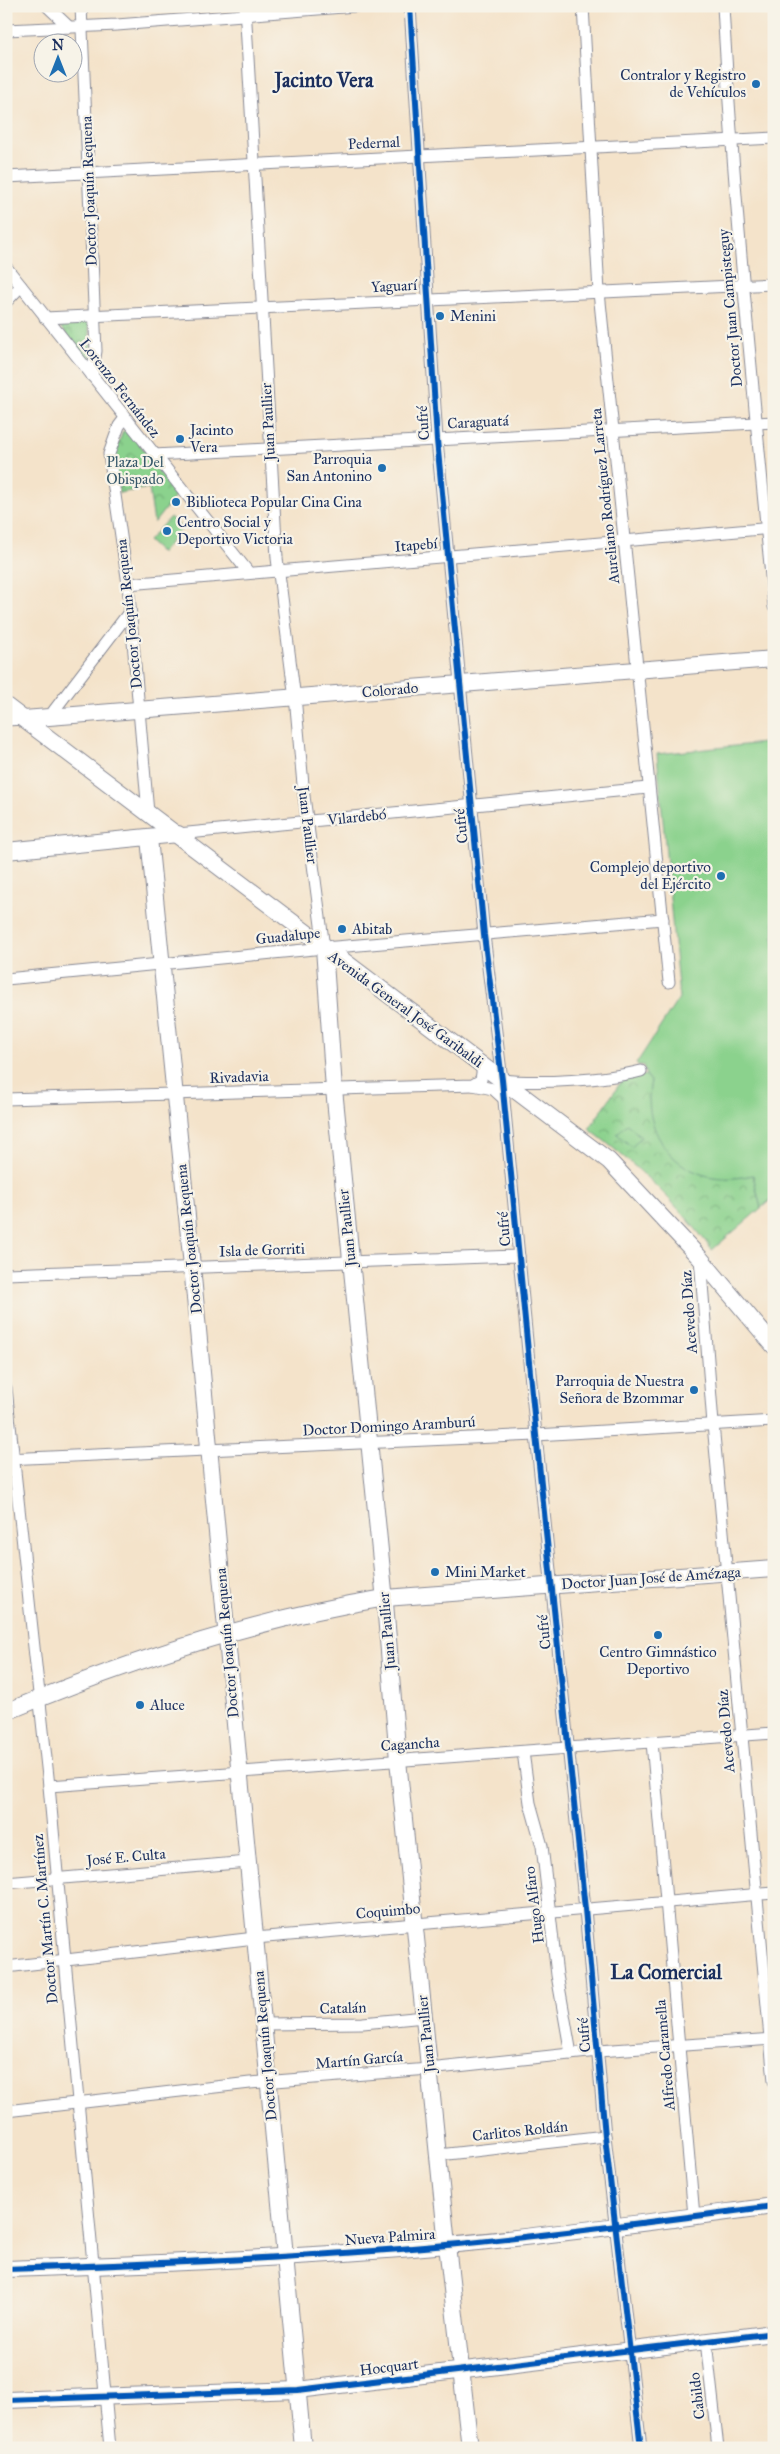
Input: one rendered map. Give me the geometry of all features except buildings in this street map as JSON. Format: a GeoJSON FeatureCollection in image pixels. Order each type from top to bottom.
{"type":"FeatureCollection","features":[{"type":"Feature","properties":{"kind":"street"},"geometry":{"type":"LineString","coordinates":[[47,6],[69,27]]}},
{"type":"Feature","properties":{"kind":"street","name":"Doctor Joaquín Requena"},"geometry":{"type":"LineString","coordinates":[[81,6],[96,359],[92,376]]}},
{"type":"Feature","properties":{"kind":"street"},"geometry":{"type":"LineString","coordinates":[[6,30],[82,26],[245,11],[356,6]]}},
{"type":"Feature","properties":{"kind":"street","name":"Cufré"},"geometry":{"type":"LineString","coordinates":[[410,6],[436,440],[484,935],[504,1099],[536,1435],[585,1909],[614,2227],[641,2448]]}},
{"type":"Feature","properties":{"kind":"street","name":"Aureliano Rodríguez Larreta"},"geometry":{"type":"LineString","coordinates":[[583,6],[599,292],[669,982]]}},
{"type":"Feature","properties":{"kind":"street","name":"Doctor Juan Campisteguy"},"geometry":{"type":"LineString","coordinates":[[724,6],[730,140],[742,285],[755,423],[770,528],[774,607]]}},
{"type":"Feature","properties":{"kind":"street","name":"Juan Paullier"},"geometry":{"type":"LineString","coordinates":[[245,11],[269,448],[278,570],[295,698],[307,822],[324,948],[334,1089],[385,1598],[398,1760],[447,2245],[470,2448]]}},
{"type":"Feature","properties":{"kind":"street","name":"Pedernal"},"geometry":{"type":"LineString","coordinates":[[6,177],[774,138]]}},
{"type":"Feature","properties":{"kind":"street","name":"Lorenzo Fernández"},"geometry":{"type":"LineString","coordinates":[[6,267],[249,573]]}},
{"type":"Feature","properties":{"kind":"street","name":"Yaguarí"},"geometry":{"type":"LineString","coordinates":[[45,318],[774,284]]}},
{"type":"Feature","properties":{"kind":"street"},"geometry":{"type":"LineString","coordinates":[[6,302],[21,286]]}},
{"type":"Feature","properties":{"kind":"street","name":"Doctor Joaquín Requena"},"geometry":{"type":"LineString","coordinates":[[125,418],[119,426],[109,454],[128,584],[148,813]]}},
{"type":"Feature","properties":{"kind":"street","name":"Caraguatá"},"geometry":{"type":"LineString","coordinates":[[154,455],[774,422]]}},
{"type":"Feature","properties":{"kind":"street","name":"Itapebí"},"geometry":{"type":"LineString","coordinates":[[128,584],[770,528]]}},
{"type":"Feature","properties":{"kind":"street"},"geometry":{"type":"LineString","coordinates":[[49,717],[130,611]]}},
{"type":"Feature","properties":{"kind":"street","name":"Colorado"},"geometry":{"type":"LineString","coordinates":[[6,720],[774,659]]}},
{"type":"Feature","properties":{"kind":"street","name":"Avenida General José Garibaldi"},"geometry":{"type":"LineString","coordinates":[[6,706],[178,834],[324,948],[608,1161],[700,1258],[774,1346]]}},
{"type":"Feature","properties":{"kind":"street","name":"Vilardebó"},"geometry":{"type":"LineString","coordinates":[[6,850],[149,838],[648,788]]}},
{"type":"Feature","properties":{"kind":"street","name":"Doctor Joaquín Requena"},"geometry":{"type":"LineString","coordinates":[[149,838],[210,1449],[238,1773],[303,2448]]}},
{"type":"Feature","properties":{"kind":"street","name":"Guadalupe"},"geometry":{"type":"LineString","coordinates":[[6,979],[324,948],[663,919]]}},
{"type":"Feature","properties":{"kind":"street"},"geometry":{"type":"LineString","coordinates":[[473,1085],[481,1080],[483,1066]]}},
{"type":"Feature","properties":{"kind":"street"},"geometry":{"type":"LineString","coordinates":[[502,1080],[537,1081],[624,1075],[641,1071]]}},
{"type":"Feature","properties":{"kind":"street"},"geometry":{"type":"LineString","coordinates":[[531,1102],[537,1081]]}},
{"type":"Feature","properties":{"kind":"street","name":"Rivadavia"},"geometry":{"type":"LineString","coordinates":[[6,1099],[473,1085],[493,1089],[504,1099]]}},
{"type":"Feature","properties":{"kind":"street","name":"Isla de Gorriti"},"geometry":{"type":"LineString","coordinates":[[6,1274],[519,1256]]}},
{"type":"Feature","properties":{"kind":"street","name":"Acevedo Díaz"},"geometry":{"type":"LineString","coordinates":[[700,1258],[713,1424],[756,1894],[772,2039],[774,2081]]}},
{"type":"Feature","properties":{"kind":"street","name":"Doctor Martín C. Martínez"},"geometry":{"type":"LineString","coordinates":[[6,1388],[10,1459],[49,1786],[110,2448]]}},
{"type":"Feature","properties":{"kind":"street","name":"Doctor Domingo Aramburú"},"geometry":{"type":"LineString","coordinates":[[10,1459],[536,1435],[774,1421]]}},
{"type":"Feature","properties":{"kind":"street","name":"Doctor Juan José de Amézaga"},"geometry":{"type":"LineString","coordinates":[[6,1712],[100,1674],[227,1634],[340,1605],[385,1598],[774,1569]]}},
{"type":"Feature","properties":{"kind":"street","name":"Cagancha"},"geometry":{"type":"LineString","coordinates":[[49,1786],[774,1733]]}},
{"type":"Feature","properties":{"kind":"street","name":"Alfredo Caramella"},"geometry":{"type":"LineString","coordinates":[[652,1742],[694,2216]]}},
{"type":"Feature","properties":{"kind":"street","name":"Hugo Alfaro"},"geometry":{"type":"LineString","coordinates":[[523,1752],[530,1803],[542,1846],[549,1912],[571,2054]]}},
{"type":"Feature","properties":{"kind":"street","name":"José E. Culta"},"geometry":{"type":"LineString","coordinates":[[6,1883],[248,1862]]}},
{"type":"Feature","properties":{"kind":"street","name":"Coquimbo"},"geometry":{"type":"LineString","coordinates":[[6,1967],[255,1938],[774,1893]]}},
{"type":"Feature","properties":{"kind":"street","name":"Catalán"},"geometry":{"type":"LineString","coordinates":[[263,2024],[363,2023],[424,2017]]}},
{"type":"Feature","properties":{"kind":"street","name":"Martín García"},"geometry":{"type":"LineString","coordinates":[[6,2111],[241,2084],[429,2070],[598,2051],[772,2039]]}},
{"type":"Feature","properties":{"kind":"street","name":"Carlitos Roldán"},"geometry":{"type":"LineString","coordinates":[[439,2154],[605,2136]]}},
{"type":"Feature","properties":{"kind":"street","name":"Nueva Palmira"},"geometry":{"type":"LineString","coordinates":[[6,2269],[285,2257],[447,2245],[614,2227],[774,2206]]}},
{"type":"Feature","properties":{"kind":"street","name":"Hocquart"},"geometry":{"type":"LineString","coordinates":[[6,2400],[298,2390],[774,2333]]}},
{"type":"Feature","properties":{"kind":"street","name":"Cabildo"},"geometry":{"type":"LineString","coordinates":[[706,2341],[718,2448]]}},
{"type":"Feature","properties":{"kind":"green space"},"geometry":{"type":"Polygon","coordinates":[[[88,321],[92,356],[88,361],[59,325],[62,322],[88,321]]]}},
{"type":"Feature","properties":{"kind":"green space","name":"Plaza Del Obispado"},"geometry":{"type":"Polygon","coordinates":[[[123,431],[131,432],[177,494],[154,523],[149,488],[119,493],[114,456],[123,431]]]}},
{"type":"Feature","properties":{"kind":"green space"},"geometry":{"type":"Polygon","coordinates":[[[170,517],[182,528],[161,553],[148,541],[170,517]]]}},
{"type":"Feature","properties":{"kind":"green space","name":"Complejo deportivo del Ejército"},"geometry":{"type":"Polygon","coordinates":[[[774,742],[774,1197],[761,1208],[753,1175],[726,1178],[704,1175],[688,1168],[664,1146],[656,1132],[651,1116],[649,1099],[651,1081],[646,1075],[643,1065],[638,1066],[636,1064],[679,998],[657,754],[774,742]]]}},
{"type":"Feature","properties":{"kind":"green space"},"geometry":{"type":"Polygon","coordinates":[[[646,1075],[651,1081],[650,1098],[654,1120],[663,1141],[672,1154],[682,1163],[707,1175],[737,1177],[753,1175],[761,1208],[712,1250],[685,1216],[655,1185],[589,1129],[623,1079],[646,1075]]]}},
{"type":"Feature","properties":{"kind":"green space"},"geometry":{"type":"Polygon","coordinates":[[[627,1124],[641,1137],[632,1147],[617,1134],[627,1124]]]}},
{"type":"Feature","properties":{"kind":"cycle path"},"geometry":{"type":"LineString","coordinates":[[410,6],[437,440],[484,935],[502,1080],[536,1435],[585,1909],[605,2136],[641,2448]]}},
{"type":"Feature","properties":{"kind":"cycle path"},"geometry":{"type":"LineString","coordinates":[[6,2269],[226,2260],[392,2250],[529,2237],[774,2206]]}},
{"type":"Feature","properties":{"kind":"cycle path"},"geometry":{"type":"LineString","coordinates":[[6,2400],[298,2390],[774,2333]]}},
{"type":"Feature","properties":{"kind":"place","name":"Contralor y Registro de Vehículos"},"geometry":{"type":"Point","coordinates":[756,84]}},
{"type":"Feature","properties":{"kind":"place","name":"Menini"},"geometry":{"type":"Point","coordinates":[440,316]}},
{"type":"Feature","properties":{"kind":"place","name":"Jacinto Vera"},"geometry":{"type":"Point","coordinates":[180,439]}},
{"type":"Feature","properties":{"kind":"place","name":"Parroquia San Antonino"},"geometry":{"type":"Point","coordinates":[382,468]}},
{"type":"Feature","properties":{"kind":"place","name":"Biblioteca Popular Cina Cina"},"geometry":{"type":"Point","coordinates":[176,502]}},
{"type":"Feature","properties":{"kind":"place","name":"Centro Social y Deportivo Victoria"},"geometry":{"type":"Point","coordinates":[167,531]}},
{"type":"Feature","properties":{"kind":"place","name":"Complejo deportivo del Ejército"},"geometry":{"type":"Point","coordinates":[721,876]}},
{"type":"Feature","properties":{"kind":"place","name":"Abitab"},"geometry":{"type":"Point","coordinates":[342,929]}},
{"type":"Feature","properties":{"kind":"place","name":"Parroquia de Nuestra Señora de Bzommar"},"geometry":{"type":"Point","coordinates":[694,1390]}},
{"type":"Feature","properties":{"kind":"place","name":"Mini Market"},"geometry":{"type":"Point","coordinates":[435,1572]}},
{"type":"Feature","properties":{"kind":"place","name":"Centro Gimnástico Deportivo"},"geometry":{"type":"Point","coordinates":[658,1635]}},
{"type":"Feature","properties":{"kind":"place","name":"Aluce"},"geometry":{"type":"Point","coordinates":[140,1705]}},
{"type":"Feature","properties":{"kind":"district","name":"Jacinto Vera"},"geometry":{"type":"Point","coordinates":[324,80]}},
{"type":"Feature","properties":{"kind":"district","name":"La Comercial"},"geometry":{"type":"Point","coordinates":[666,1972]}}]}
